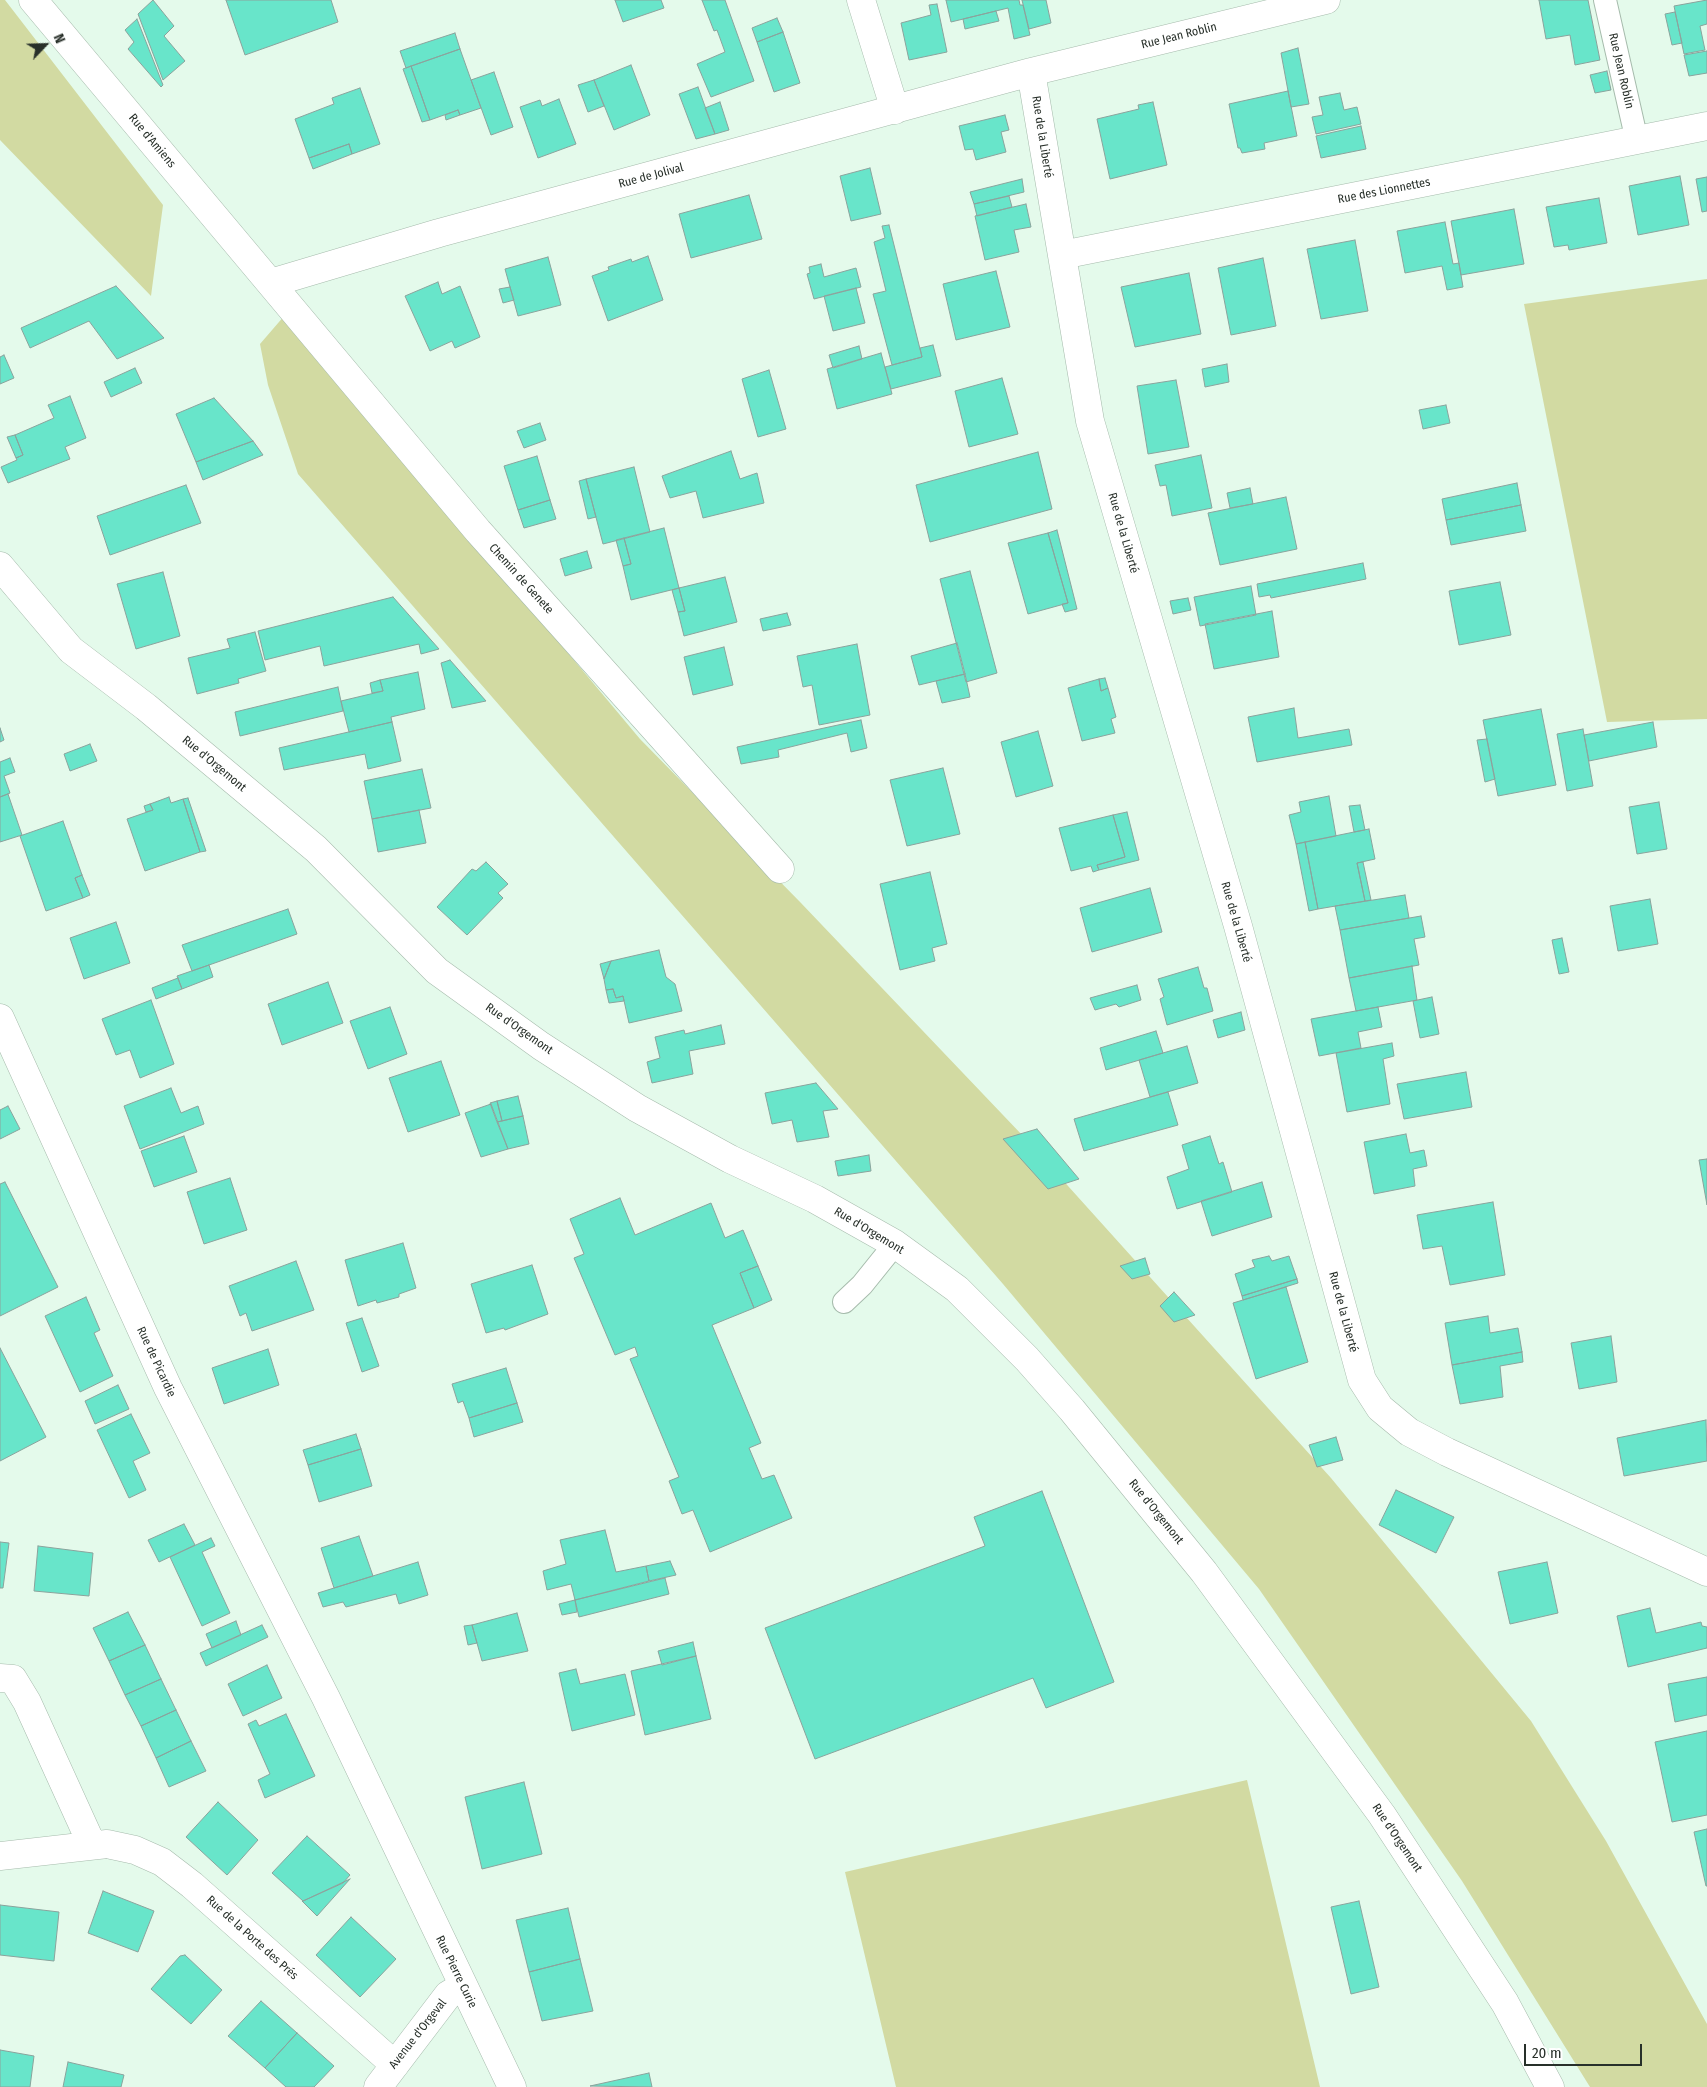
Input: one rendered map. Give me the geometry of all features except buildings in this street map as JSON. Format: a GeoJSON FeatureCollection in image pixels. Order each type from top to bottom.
{"type":"FeatureCollection","features":[{"type":"Feature","properties":{"kind":"street","name":"Rue d'Amiens"},"geometry":{"type":"LineString","coordinates":[[33,0],[271,283]]}},
{"type":"Feature","properties":{"kind":"street"},"geometry":{"type":"LineString","coordinates":[[861,0],[894,110]]}},
{"type":"Feature","properties":{"kind":"street","name":"Rue Jean Roblin"},"geometry":{"type":"LineString","coordinates":[[1031,72],[1326,0]]}},
{"type":"Feature","properties":{"kind":"street","name":"Rue de Jolival"},"geometry":{"type":"LineString","coordinates":[[271,283],[439,233],[1031,72]]}},
{"type":"Feature","properties":{"kind":"street","name":"Rue de la Liberté"},"geometry":{"type":"LineString","coordinates":[[1031,72],[1090,421],[1238,926],[1362,1380],[1380,1408],[1409,1432],[1447,1452],[1707,1572]]}},
{"type":"Feature","properties":{"kind":"street","name":"Rue des Lionnettes"},"geometry":{"type":"LineString","coordinates":[[1062,254],[1707,126]]}},
{"type":"Feature","properties":{"kind":"street","name":"Chemin de Genete"},"geometry":{"type":"LineString","coordinates":[[271,283],[478,531],[780,869]]}},
{"type":"Feature","properties":{"kind":"street","name":"Rue d'Orgemont"},"geometry":{"type":"LineString","coordinates":[[0,566],[71,650],[146,707],[316,849],[437,971],[541,1046],[637,1108],[730,1159],[815,1199],[895,1244],[957,1289],[1027,1359],[1072,1410],[1204,1572],[1382,1815],[1505,2003],[1550,2087]]}},
{"type":"Feature","properties":{"kind":"street","name":"Rue de Picardie"},"geometry":{"type":"LineString","coordinates":[[0,1018],[168,1388],[326,1698],[401,1857]]}},
{"type":"Feature","properties":{"kind":"street"},"geometry":{"type":"LineString","coordinates":[[0,1678],[12,1679],[27,1702],[92,1845]]}},
{"type":"Feature","properties":{"kind":"street","name":"Rue de la Porte des Prés"},"geometry":{"type":"LineString","coordinates":[[0,1856],[107,1844],[135,1850],[162,1862],[192,1885],[395,2065]]}},
{"type":"Feature","properties":{"kind":"street","name":"Rue Pierre Curie"},"geometry":{"type":"LineString","coordinates":[[401,1857],[512,2087]]}},
{"type":"Feature","properties":{"kind":"street","name":"Avenue d'Orgeval"},"geometry":{"type":"LineString","coordinates":[[378,2087],[448,1995],[463,1986]]}},
{"type":"Feature","properties":{"kind":"lane","name":"Rue Jean Roblin"},"geometry":{"type":"LineString","coordinates":[[1605,0],[1637,141]]}},
{"type":"Feature","properties":{"kind":"lane"},"geometry":{"type":"LineString","coordinates":[[844,1302],[862,1285],[895,1244]]}},
{"type":"Feature","properties":{"kind":"green space"},"geometry":{"type":"Polygon","coordinates":[[[0,0],[5,0],[163,205],[151,296],[0,140],[0,0]]]}},
{"type":"Feature","properties":{"kind":"green space"},"geometry":{"type":"Polygon","coordinates":[[[1707,279],[1707,719],[1607,722],[1524,304],[1707,279]]]}},
{"type":"Feature","properties":{"kind":"green space"},"geometry":{"type":"Polygon","coordinates":[[[285,315],[640,739],[801,903],[1023,1136],[1331,1478],[1531,1721],[1606,1841],[1707,2024],[1707,2087],[1590,2087],[1462,1881],[1259,1589],[1003,1284],[298,474],[268,385],[260,344],[285,315]]]}},
{"type":"Feature","properties":{"kind":"green space"},"geometry":{"type":"Polygon","coordinates":[[[1247,1780],[1320,2087],[896,2087],[845,1872],[1247,1780]]]}}]}
